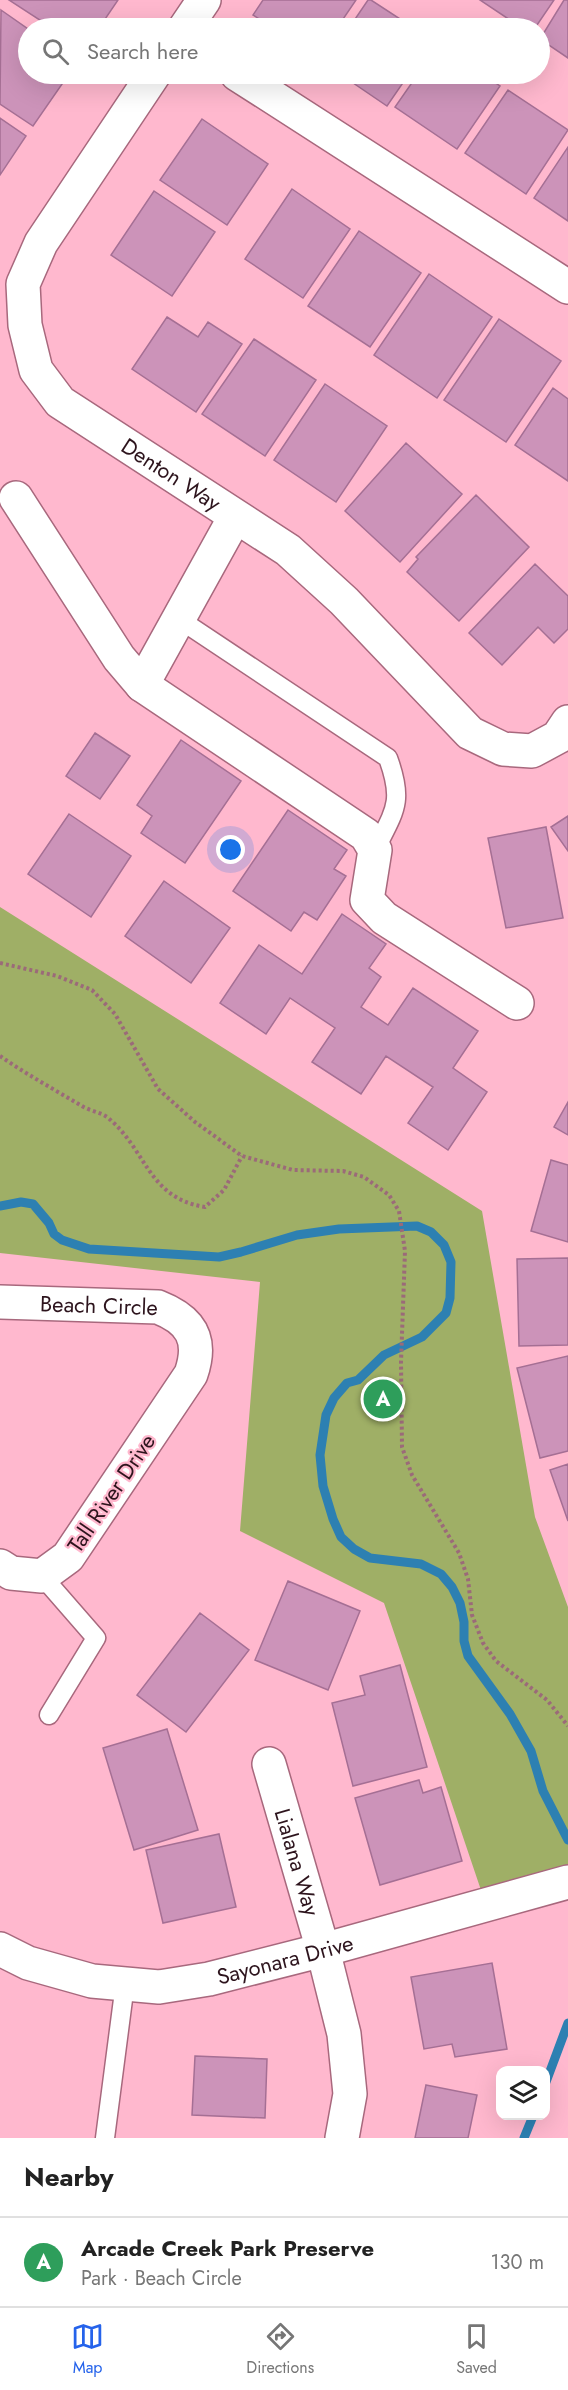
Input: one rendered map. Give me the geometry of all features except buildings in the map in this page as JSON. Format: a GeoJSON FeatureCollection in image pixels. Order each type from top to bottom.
{"type":"FeatureCollection","features":[{"type":"Feature","properties":{"kind":"street"},"geometry":{"type":"LineString","coordinates":[[192,18],[204,0]]}},
{"type":"Feature","properties":{"kind":"street","name":"Denton Way"},"geometry":{"type":"LineString","coordinates":[[147,84],[40,243],[23,284],[25,325],[36,370],[60,402],[288,550],[336,594],[470,733],[503,749],[532,751],[558,737],[568,722]]}},
{"type":"Feature","properties":{"kind":"street"},"geometry":{"type":"LineString","coordinates":[[253,84],[568,287]]}},
{"type":"Feature","properties":{"kind":"street"},"geometry":{"type":"LineString","coordinates":[[16,498],[118,658],[142,686],[366,835],[375,850],[367,900],[384,918],[517,1003]]}},
{"type":"Feature","properties":{"kind":"street"},"geometry":{"type":"LineString","coordinates":[[142,686],[235,517]]}},
{"type":"Feature","properties":{"kind":"street","name":"Beach Circle"},"geometry":{"type":"LineString","coordinates":[[0,1302],[158,1307],[175,1314],[189,1326],[194,1337],[197,1357],[191,1374],[158,1425]]}},
{"type":"Feature","properties":{"kind":"street","name":"Tall River Drive"},"geometry":{"type":"LineString","coordinates":[[42,1576],[69,1557],[158,1425]]}},
{"type":"Feature","properties":{"kind":"street"},"geometry":{"type":"LineString","coordinates":[[0,1566],[11,1573],[42,1576]]}},
{"type":"Feature","properties":{"kind":"street","name":"Lialana Way"},"geometry":{"type":"LineString","coordinates":[[269,1764],[344,2034],[350,2094],[342,2138]]}},
{"type":"Feature","properties":{"kind":"street","name":"Sayonara Drive"},"geometry":{"type":"LineString","coordinates":[[0,1949],[28,1963],[92,1981],[159,1987],[209,1979],[322,1950],[568,1882]]}},
{"type":"Feature","properties":{"kind":"lane"},"geometry":{"type":"LineString","coordinates":[[179,619],[388,758],[397,782],[396,807],[375,850]]}},
{"type":"Feature","properties":{"kind":"lane"},"geometry":{"type":"LineString","coordinates":[[42,1576],[96,1638],[49,1715]]}},
{"type":"Feature","properties":{"kind":"lane"},"geometry":{"type":"LineString","coordinates":[[105,2138],[125,1984]]}},
{"type":"Feature","properties":{"kind":"path"},"geometry":{"type":"LineString","coordinates":[[0,963],[57,975],[92,990],[115,1014],[158,1089],[195,1122],[242,1156],[293,1170],[343,1171],[364,1176],[388,1195],[399,1211],[405,1251],[401,1362],[402,1447],[412,1475],[459,1553],[468,1579],[472,1615],[483,1643],[496,1661],[547,1700],[568,1726]]}},
{"type":"Feature","properties":{"kind":"path"},"geometry":{"type":"LineString","coordinates":[[0,1056],[86,1108],[106,1116],[124,1134],[150,1174],[169,1195],[189,1205],[205,1207],[224,1190],[242,1156]]}},
{"type":"Feature","properties":{"kind":"green space"},"geometry":{"type":"Polygon","coordinates":[[[0,907],[482,1211],[535,1517],[568,1607],[568,1882],[486,1905],[384,1603],[240,1531],[260,1282],[0,1253],[0,907]]]}},
{"type":"Feature","properties":{"kind":"waterway"},"geometry":{"type":"LineString","coordinates":[[0,1206],[21,1202],[33,1204],[49,1223],[54,1234],[62,1240],[89,1249],[219,1257],[297,1235],[339,1229],[417,1226],[431,1232],[444,1245],[451,1262],[450,1298],[446,1313],[422,1337],[384,1355],[358,1380],[347,1383],[334,1398],[326,1415],[320,1455],[323,1486],[341,1537],[354,1549],[370,1558],[421,1564],[441,1574],[452,1587],[460,1603],[468,1656],[510,1714],[531,1751],[543,1791],[568,1840]]}},
{"type":"Feature","properties":{"kind":"waterway"},"geometry":{"type":"LineString","coordinates":[[550,2071],[568,2023]]}},
{"type":"Feature","properties":{"kind":"waterway"},"geometry":{"type":"LineString","coordinates":[[524,2138],[531,2120]]}},
{"type":"Feature","properties":{"kind":"place","name":"Arcade Creek Park Preserve"},"geometry":{"type":"Point","coordinates":[383,1399]}}]}
